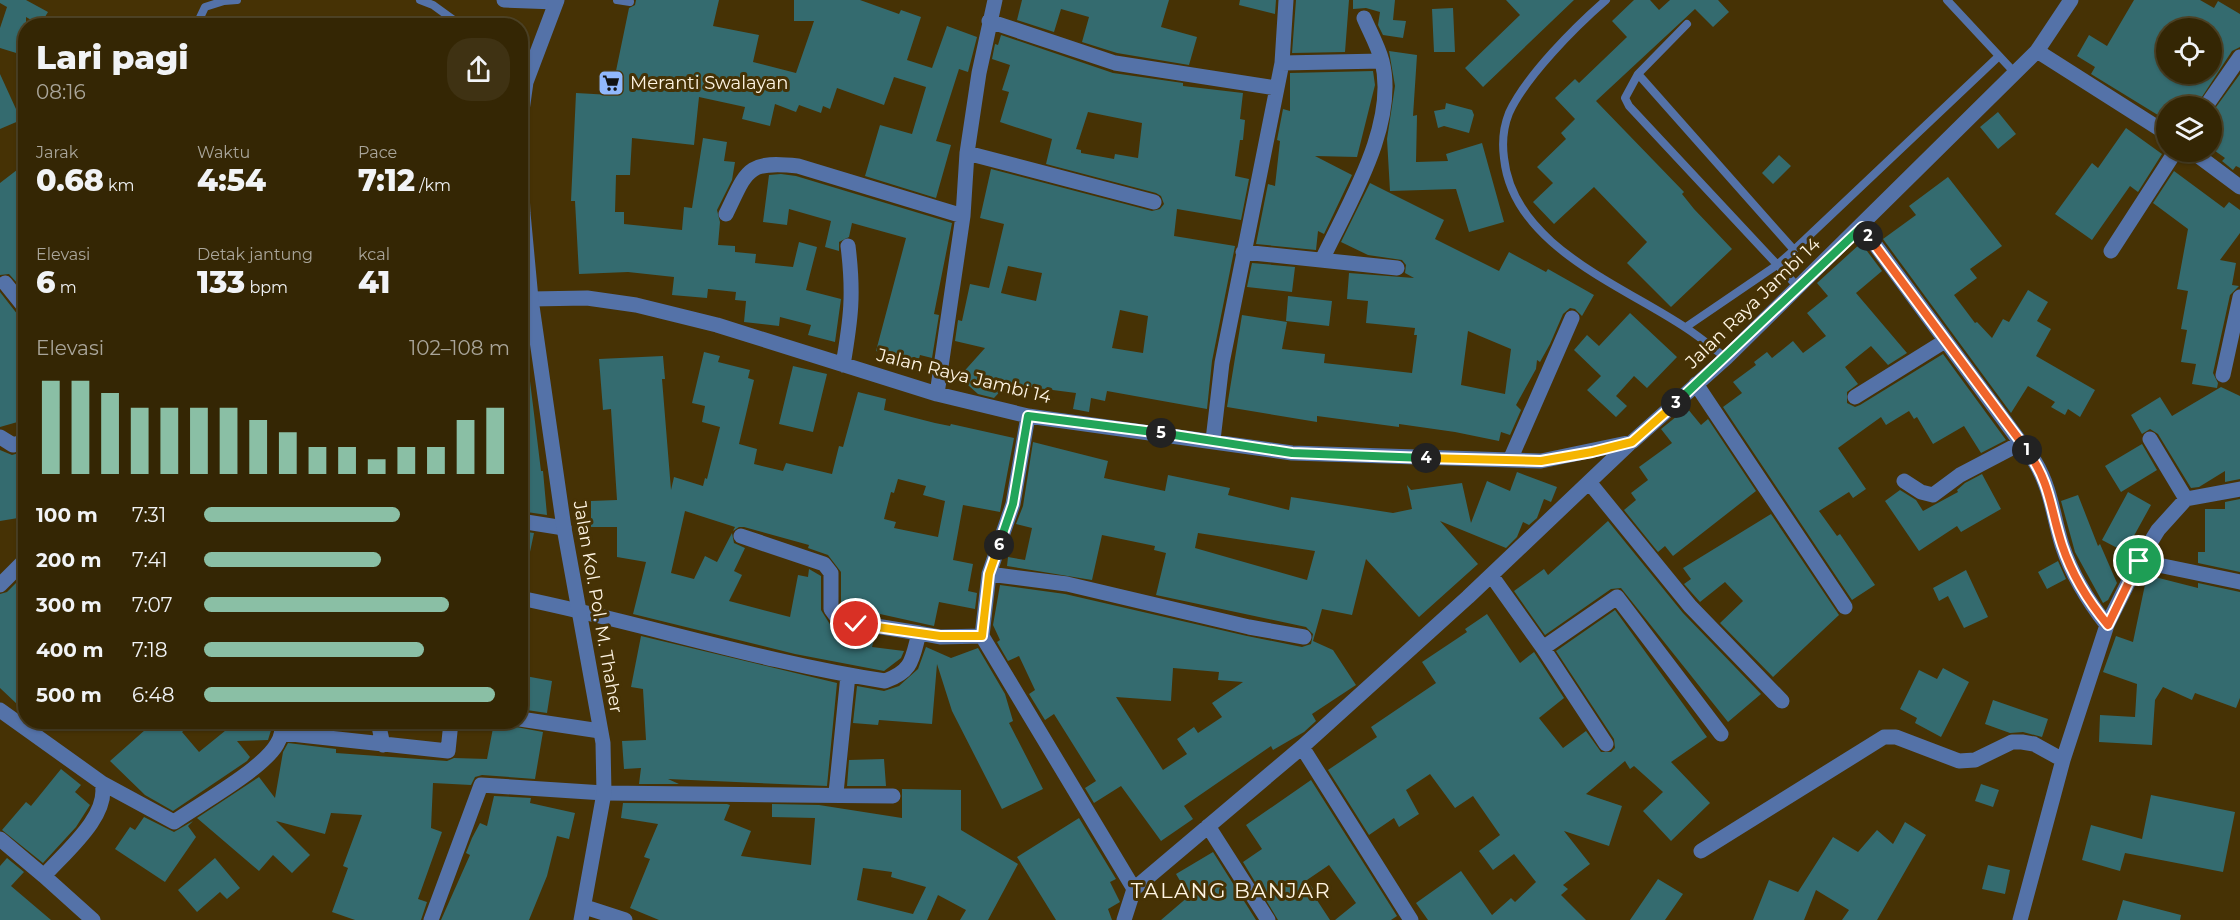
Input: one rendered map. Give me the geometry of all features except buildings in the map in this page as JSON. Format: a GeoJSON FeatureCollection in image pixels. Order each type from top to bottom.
{"type":"FeatureCollection","features":[{"type":"Feature","properties":{"kind":"street"},"geometry":{"type":"LineString","coordinates":[[504,0],[556,1],[528,68]]}},
{"type":"Feature","properties":{"kind":"street"},"geometry":{"type":"LineString","coordinates":[[937,394],[963,216],[967,153],[989,21],[995,0]]}},
{"type":"Feature","properties":{"kind":"street"},"geometry":{"type":"LineString","coordinates":[[1213,440],[1222,363],[1282,63],[1286,0]]}},
{"type":"Feature","properties":{"kind":"street","name":"Jalan Raya Jambi 14"},"geometry":{"type":"LineString","coordinates":[[531,299],[587,298],[636,305],[717,325],[937,394],[1028,416],[1213,440],[1292,453],[1541,461],[1632,442],[1726,358],[1862,227],[2037,51],[2071,0]]}},
{"type":"Feature","properties":{"kind":"street"},"geometry":{"type":"LineString","coordinates":[[1322,260],[1372,151],[1381,120],[1385,89],[1382,61],[1364,18]]}},
{"type":"Feature","properties":{"kind":"street"},"geometry":{"type":"LineString","coordinates":[[989,21],[1115,63],[1276,88]]}},
{"type":"Feature","properties":{"kind":"street"},"geometry":{"type":"LineString","coordinates":[[2037,51],[2156,127]]}},
{"type":"Feature","properties":{"kind":"street"},"geometry":{"type":"LineString","coordinates":[[2213,96],[2239,60]]}},
{"type":"Feature","properties":{"kind":"street"},"geometry":{"type":"LineString","coordinates":[[1282,63],[1382,61]]}},
{"type":"Feature","properties":{"kind":"street"},"geometry":{"type":"LineString","coordinates":[[967,153],[1154,202]]}},
{"type":"Feature","properties":{"kind":"street"},"geometry":{"type":"LineString","coordinates":[[2111,251],[2169,162]]}},
{"type":"Feature","properties":{"kind":"street"},"geometry":{"type":"LineString","coordinates":[[2206,162],[2240,187]]}},
{"type":"Feature","properties":{"kind":"street"},"geometry":{"type":"LineString","coordinates":[[726,214],[744,177],[754,167],[773,163],[798,166],[963,216]]}},
{"type":"Feature","properties":{"kind":"street"},"geometry":{"type":"LineString","coordinates":[[1862,227],[2046,479],[2062,545],[2077,582],[2108,625]]}},
{"type":"Feature","properties":{"kind":"street"},"geometry":{"type":"LineString","coordinates":[[843,365],[853,308],[848,246]]}},
{"type":"Feature","properties":{"kind":"street"},"geometry":{"type":"LineString","coordinates":[[1243,252],[1397,268]]}},
{"type":"Feature","properties":{"kind":"street","name":"Jalan Kol. Pol. M. Thaher"},"geometry":{"type":"LineString","coordinates":[[528,267],[564,528],[600,731],[604,793],[583,913]]}},
{"type":"Feature","properties":{"kind":"street"},"geometry":{"type":"LineString","coordinates":[[5,283],[18,299]]}},
{"type":"Feature","properties":{"kind":"street"},"geometry":{"type":"LineString","coordinates":[[2223,375],[2240,297]]}},
{"type":"Feature","properties":{"kind":"street"},"geometry":{"type":"LineString","coordinates":[[1510,460],[1572,318]]}},
{"type":"Feature","properties":{"kind":"street"},"geometry":{"type":"LineString","coordinates":[[1855,397],[1945,340]]}},
{"type":"Feature","properties":{"kind":"street"},"geometry":{"type":"LineString","coordinates":[[1696,384],[1845,607]]}},
{"type":"Feature","properties":{"kind":"street"},"geometry":{"type":"LineString","coordinates":[[1028,416],[1013,504],[989,574],[982,636],[1134,889]]}},
{"type":"Feature","properties":{"kind":"street"},"geometry":{"type":"LineString","coordinates":[[0,436],[13,445],[18,443]]}},
{"type":"Feature","properties":{"kind":"street"},"geometry":{"type":"LineString","coordinates":[[2150,439],[2186,499]]}},
{"type":"Feature","properties":{"kind":"street"},"geometry":{"type":"LineString","coordinates":[[1124,920],[1134,889],[1302,747],[1491,575],[1632,442]]}},
{"type":"Feature","properties":{"kind":"street"},"geometry":{"type":"LineString","coordinates":[[1904,481],[1921,492],[1933,495],[1960,475],[2021,443]]}},
{"type":"Feature","properties":{"kind":"street"},"geometry":{"type":"LineString","coordinates":[[1589,482],[1689,606],[1782,701]]}},
{"type":"Feature","properties":{"kind":"street"},"geometry":{"type":"LineString","coordinates":[[2020,920],[2063,760],[2108,625],[2139,561],[2158,530],[2186,499],[2240,489]]}},
{"type":"Feature","properties":{"kind":"street"},"geometry":{"type":"LineString","coordinates":[[528,522],[564,528]]}},
{"type":"Feature","properties":{"kind":"street"},"geometry":{"type":"LineString","coordinates":[[741,536],[824,564],[831,573],[831,609],[839,620],[940,636],[982,636]]}},
{"type":"Feature","properties":{"kind":"street"},"geometry":{"type":"LineString","coordinates":[[2139,561],[2240,582]]}},
{"type":"Feature","properties":{"kind":"street"},"geometry":{"type":"LineString","coordinates":[[0,585],[18,567]]}},
{"type":"Feature","properties":{"kind":"street"},"geometry":{"type":"LineString","coordinates":[[989,574],[1066,584],[1249,627],[1304,637]]}},
{"type":"Feature","properties":{"kind":"street"},"geometry":{"type":"LineString","coordinates":[[1491,575],[1543,648],[1606,744]]}},
{"type":"Feature","properties":{"kind":"street"},"geometry":{"type":"LineString","coordinates":[[1543,648],[1617,597],[1721,734]]}},
{"type":"Feature","properties":{"kind":"street"},"geometry":{"type":"LineString","coordinates":[[528,600],[577,609],[737,652],[885,681],[901,675],[911,664],[919,633]]}},
{"type":"Feature","properties":{"kind":"street"},"geometry":{"type":"LineString","coordinates":[[836,793],[848,675]]}},
{"type":"Feature","properties":{"kind":"street"},"geometry":{"type":"LineString","coordinates":[[0,710],[18,723]]}},
{"type":"Feature","properties":{"kind":"street"},"geometry":{"type":"LineString","coordinates":[[528,720],[600,731]]}},
{"type":"Feature","properties":{"kind":"street"},"geometry":{"type":"LineString","coordinates":[[27,729],[102,783],[174,822],[254,766],[277,746],[281,729]]}},
{"type":"Feature","properties":{"kind":"street"},"geometry":{"type":"LineString","coordinates":[[293,729],[383,745],[448,751],[450,729]]}},
{"type":"Feature","properties":{"kind":"street"},"geometry":{"type":"LineString","coordinates":[[380,729],[383,745]]}},
{"type":"Feature","properties":{"kind":"street"},"geometry":{"type":"LineString","coordinates":[[1701,851],[1884,737],[1896,737],[1959,761],[1975,760],[2012,742],[2022,741],[2034,744],[2063,760]]}},
{"type":"Feature","properties":{"kind":"street"},"geometry":{"type":"LineString","coordinates":[[1302,747],[1411,920]]}},
{"type":"Feature","properties":{"kind":"street"},"geometry":{"type":"LineString","coordinates":[[44,876],[98,815],[105,795],[102,783]]}},
{"type":"Feature","properties":{"kind":"street"},"geometry":{"type":"LineString","coordinates":[[431,920],[481,785],[604,793],[836,793],[893,796]]}},
{"type":"Feature","properties":{"kind":"street"},"geometry":{"type":"LineString","coordinates":[[1208,826],[1268,920]]}},
{"type":"Feature","properties":{"kind":"street"},"geometry":{"type":"LineString","coordinates":[[0,839],[93,920]]}},
{"type":"Feature","properties":{"kind":"street"},"geometry":{"type":"LineString","coordinates":[[583,913],[625,920]]}},
{"type":"Feature","properties":{"kind":"lane"},"geometry":{"type":"LineString","coordinates":[[200,18],[206,7],[237,0]]}},
{"type":"Feature","properties":{"kind":"lane"},"geometry":{"type":"LineString","coordinates":[[420,0],[433,5],[451,18]]}},
{"type":"Feature","properties":{"kind":"lane"},"geometry":{"type":"LineString","coordinates":[[616,0],[630,2]]}},
{"type":"Feature","properties":{"kind":"lane"},"geometry":{"type":"LineString","coordinates":[[1606,0],[1552,52],[1509,113],[1502,140],[1506,177],[1523,211],[1558,246],[1594,273],[1686,327],[1726,358]]}},
{"type":"Feature","properties":{"kind":"lane"},"geometry":{"type":"LineString","coordinates":[[1947,0],[2015,73]]}},
{"type":"Feature","properties":{"kind":"lane"},"geometry":{"type":"LineString","coordinates":[[1687,24],[1638,74],[1625,98],[1629,106],[1798,287]]}},
{"type":"Feature","properties":{"kind":"lane"},"geometry":{"type":"LineString","coordinates":[[1686,327],[1777,265],[1999,56]]}},
{"type":"Feature","properties":{"kind":"lane"},"geometry":{"type":"LineString","coordinates":[[1638,74],[1794,250]]}},
{"type":"Feature","properties":{"kind":"place","name":"Meranti Swalayan"},"geometry":{"type":"Point","coordinates":[611,83]}},
{"type":"Feature","properties":{"kind":"district","name":"TALANG BANJAR"},"geometry":{"type":"Point","coordinates":[1231,891]}},
{"type":"Feature","properties":{"kind":"route"},"geometry":{"type":"LineString","coordinates":[[856,624],[940,636],[982,636],[989,574],[1013,504],[1028,416],[1213,440],[1292,453],[1541,461],[1592,452],[1632,442],[1726,358],[1862,227],[2046,479],[2062,545],[2077,582],[2108,625],[2139,561]]}}]}
